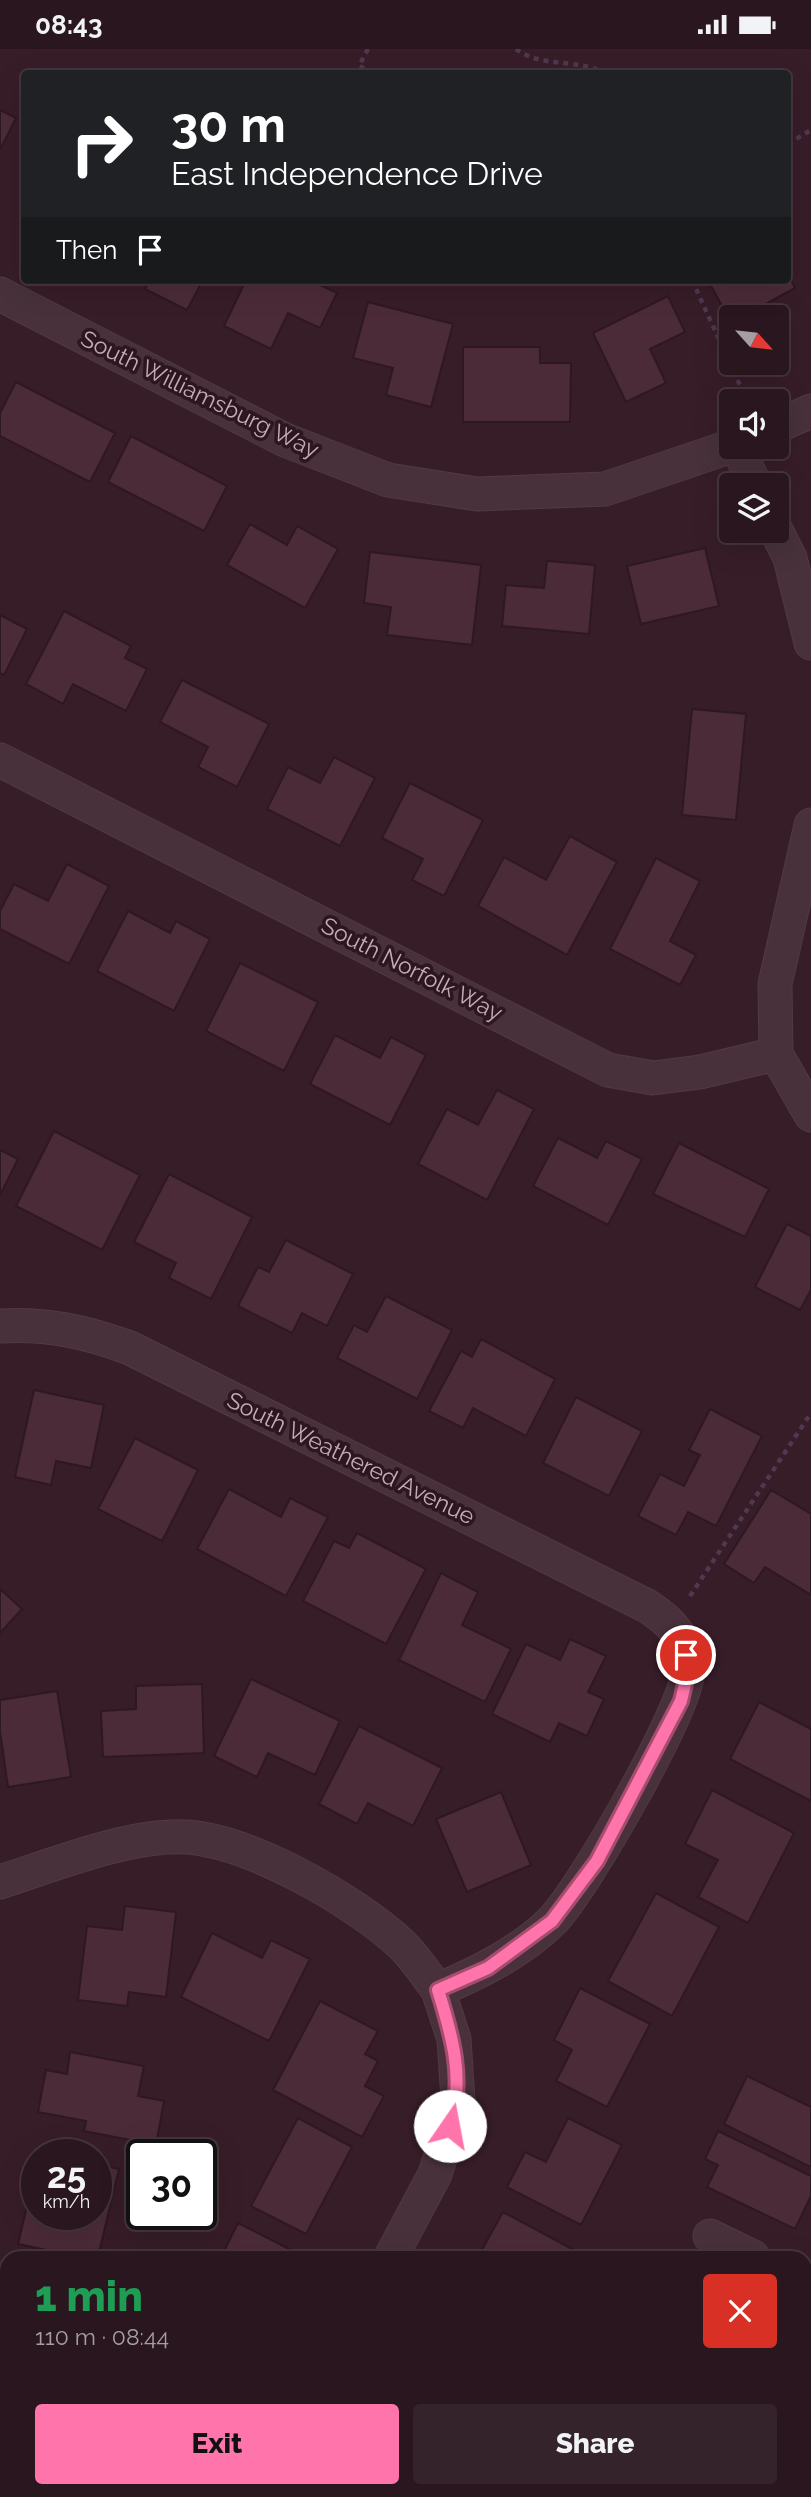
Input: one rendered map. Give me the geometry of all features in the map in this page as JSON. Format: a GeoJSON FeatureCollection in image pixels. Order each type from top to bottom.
{"type":"FeatureCollection","features":[{"type":"Feature","properties":{"kind":"street","name":"South Williamsburg Way"},"geometry":{"type":"LineString","coordinates":[[0,294],[285,440],[388,480],[477,494],[605,489],[719,450]]}},
{"type":"Feature","properties":{"kind":"street"},"geometry":{"type":"LineString","coordinates":[[789,421],[811,411]]}},
{"type":"Feature","properties":{"kind":"street"},"geometry":{"type":"LineString","coordinates":[[782,543],[790,558],[811,643]]}},
{"type":"Feature","properties":{"kind":"street","name":"South Norfolk Way"},"geometry":{"type":"LineString","coordinates":[[0,760],[608,1070],[653,1078],[700,1072],[776,1054]]}},
{"type":"Feature","properties":{"kind":"street"},"geometry":{"type":"LineString","coordinates":[[811,825],[775,983],[776,1054],[811,1115]]}},
{"type":"Feature","properties":{"kind":"street","name":"South Weathered Avenue"},"geometry":{"type":"LineString","coordinates":[[0,1326],[37,1324],[88,1333],[130,1348],[647,1605],[677,1630]]}},
{"type":"Feature","properties":{"kind":"street"},"geometry":{"type":"LineString","coordinates":[[438,1990],[488,1968],[552,1921],[597,1861],[681,1701],[688,1671],[677,1630]]}},
{"type":"Feature","properties":{"kind":"street"},"geometry":{"type":"LineString","coordinates":[[0,1882],[117,1845],[186,1836],[252,1853],[353,1905],[403,1946],[438,1990],[454,2039],[458,2101],[435,2174],[394,2251]]}},
{"type":"Feature","properties":{"kind":"street"},"geometry":{"type":"LineString","coordinates":[[710,2236],[741,2251]]}},
{"type":"Feature","properties":{"kind":"path"},"geometry":{"type":"LineString","coordinates":[[367,70],[359,66],[368,49]]}},
{"type":"Feature","properties":{"kind":"path"},"geometry":{"type":"LineString","coordinates":[[516,49],[534,58],[589,65],[598,70]]}},
{"type":"Feature","properties":{"kind":"path"},"geometry":{"type":"LineString","coordinates":[[791,142],[811,130]]}},
{"type":"Feature","properties":{"kind":"path"},"geometry":{"type":"LineString","coordinates":[[694,284],[742,389]]}},
{"type":"Feature","properties":{"kind":"path"},"geometry":{"type":"LineString","coordinates":[[677,1630],[811,1413]]}},
{"type":"Feature","properties":{"kind":"building"},"geometry":{"type":"Polygon","coordinates":[[[0,110],[16,118],[0,150],[0,110]]]}},
{"type":"Feature","properties":{"kind":"building"},"geometry":{"type":"Polygon","coordinates":[[[791,280],[795,288],[764,305],[722,305],[710,284],[791,284],[791,280]]]}},
{"type":"Feature","properties":{"kind":"building"},"geometry":{"type":"Polygon","coordinates":[[[148,284],[201,284],[187,310],[145,289],[148,284]]]}},
{"type":"Feature","properties":{"kind":"building"},"geometry":{"type":"Polygon","coordinates":[[[244,284],[318,284],[337,293],[320,328],[288,313],[271,349],[224,326],[244,284]]]}},
{"type":"Feature","properties":{"kind":"building"},"geometry":{"type":"Polygon","coordinates":[[[668,296],[685,332],[650,349],[666,383],[626,402],[593,333],[668,296]]]}},
{"type":"Feature","properties":{"kind":"building"},"geometry":{"type":"Polygon","coordinates":[[[368,302],[453,324],[431,407],[386,395],[393,368],[353,358],[368,302]]]}},
{"type":"Feature","properties":{"kind":"building"},"geometry":{"type":"Polygon","coordinates":[[[463,347],[540,347],[540,363],[571,363],[570,422],[463,422],[463,347]]]}},
{"type":"Feature","properties":{"kind":"building"},"geometry":{"type":"Polygon","coordinates":[[[16,382],[115,433],[90,482],[0,436],[0,413],[16,382]]]}},
{"type":"Feature","properties":{"kind":"building"},"geometry":{"type":"Polygon","coordinates":[[[131,436],[227,486],[204,531],[108,482],[131,436]]]}},
{"type":"Feature","properties":{"kind":"building"},"geometry":{"type":"Polygon","coordinates":[[[250,524],[287,545],[297,526],[338,549],[305,608],[227,565],[250,524]]]}},
{"type":"Feature","properties":{"kind":"building"},"geometry":{"type":"Polygon","coordinates":[[[705,548],[719,606],[641,624],[627,566],[705,548]]]}},
{"type":"Feature","properties":{"kind":"building"},"geometry":{"type":"Polygon","coordinates":[[[370,552],[481,565],[472,645],[387,635],[391,607],[364,603],[370,552]]]}},
{"type":"Feature","properties":{"kind":"building"},"geometry":{"type":"Polygon","coordinates":[[[547,561],[595,565],[589,634],[502,626],[506,585],[544,588],[547,561]]]}},
{"type":"Feature","properties":{"kind":"building"},"geometry":{"type":"Polygon","coordinates":[[[64,611],[131,646],[125,658],[147,669],[126,711],[73,684],[63,704],[26,684],[64,611]]]}},
{"type":"Feature","properties":{"kind":"building"},"geometry":{"type":"Polygon","coordinates":[[[0,615],[27,629],[4,675],[0,673],[0,615]]]}},
{"type":"Feature","properties":{"kind":"building"},"geometry":{"type":"Polygon","coordinates":[[[182,680],[269,724],[237,787],[198,767],[208,747],[160,722],[182,680]]]}},
{"type":"Feature","properties":{"kind":"building"},"geometry":{"type":"Polygon","coordinates":[[[692,709],[746,714],[736,820],[682,815],[692,709]]]}},
{"type":"Feature","properties":{"kind":"building"},"geometry":{"type":"Polygon","coordinates":[[[334,757],[375,778],[340,846],[267,809],[288,767],[320,783],[334,757]]]}},
{"type":"Feature","properties":{"kind":"building"},"geometry":{"type":"Polygon","coordinates":[[[410,783],[483,820],[444,896],[412,880],[423,859],[382,838],[410,783]]]}},
{"type":"Feature","properties":{"kind":"building"},"geometry":{"type":"Polygon","coordinates":[[[570,836],[617,862],[567,955],[478,906],[504,857],[546,880],[570,836]]]}},
{"type":"Feature","properties":{"kind":"building"},"geometry":{"type":"Polygon","coordinates":[[[656,858],[700,881],[670,941],[696,955],[680,985],[610,949],[656,858]]]}},
{"type":"Feature","properties":{"kind":"building"},"geometry":{"type":"Polygon","coordinates":[[[67,864],[109,886],[69,964],[0,929],[0,911],[14,884],[48,901],[67,864]]]}},
{"type":"Feature","properties":{"kind":"building"},"geometry":{"type":"Polygon","coordinates":[[[128,911],[170,933],[176,921],[210,939],[174,1011],[97,971],[128,911]]]}},
{"type":"Feature","properties":{"kind":"building"},"geometry":{"type":"Polygon","coordinates":[[[240,963],[318,1002],[284,1071],[206,1031],[240,963]]]}},
{"type":"Feature","properties":{"kind":"building"},"geometry":{"type":"Polygon","coordinates":[[[335,1035],[380,1058],[391,1037],[426,1055],[390,1125],[310,1084],[335,1035]]]}},
{"type":"Feature","properties":{"kind":"building"},"geometry":{"type":"Polygon","coordinates":[[[497,1090],[534,1109],[487,1200],[418,1164],[447,1109],[478,1125],[497,1090]]]}},
{"type":"Feature","properties":{"kind":"building"},"geometry":{"type":"Polygon","coordinates":[[[54,1131],[140,1175],[102,1250],[16,1206],[54,1131]]]}},
{"type":"Feature","properties":{"kind":"building"},"geometry":{"type":"Polygon","coordinates":[[[558,1138],[597,1158],[606,1141],[642,1159],[608,1225],[533,1186],[558,1138]]]}},
{"type":"Feature","properties":{"kind":"building"},"geometry":{"type":"Polygon","coordinates":[[[679,1143],[769,1189],[745,1237],[653,1194],[679,1143]]]}},
{"type":"Feature","properties":{"kind":"building"},"geometry":{"type":"Polygon","coordinates":[[[0,1150],[18,1159],[0,1195],[0,1150]]]}},
{"type":"Feature","properties":{"kind":"building"},"geometry":{"type":"Polygon","coordinates":[[[169,1174],[252,1217],[211,1299],[169,1278],[176,1263],[134,1242],[169,1174]]]}},
{"type":"Feature","properties":{"kind":"building"},"geometry":{"type":"Polygon","coordinates":[[[787,1224],[811,1236],[811,1290],[800,1310],[755,1287],[787,1224]]]}},
{"type":"Feature","properties":{"kind":"building"},"geometry":{"type":"Polygon","coordinates":[[[286,1240],[353,1274],[327,1326],[302,1313],[292,1333],[238,1306],[258,1267],[269,1272],[286,1240]]]}},
{"type":"Feature","properties":{"kind":"building"},"geometry":{"type":"Polygon","coordinates":[[[386,1296],[452,1330],[417,1399],[337,1358],[354,1325],[367,1332],[386,1296]]]}},
{"type":"Feature","properties":{"kind":"building"},"geometry":{"type":"Polygon","coordinates":[[[481,1339],[555,1379],[526,1436],[473,1408],[463,1428],[429,1411],[461,1351],[472,1357],[481,1339]]]}},
{"type":"Feature","properties":{"kind":"building"},"geometry":{"type":"Polygon","coordinates":[[[34,1390],[104,1405],[91,1468],[56,1461],[51,1485],[15,1477],[34,1390]]]}},
{"type":"Feature","properties":{"kind":"building"},"geometry":{"type":"Polygon","coordinates":[[[576,1397],[642,1431],[609,1496],[543,1463],[576,1397]]]}},
{"type":"Feature","properties":{"kind":"building"},"geometry":{"type":"Polygon","coordinates":[[[710,1409],[762,1436],[716,1526],[688,1512],[676,1535],[638,1516],[660,1474],[684,1486],[700,1455],[689,1450],[710,1409]]]}},
{"type":"Feature","properties":{"kind":"building"},"geometry":{"type":"Polygon","coordinates":[[[135,1438],[198,1470],[162,1541],[98,1509],[135,1438]]]}},
{"type":"Feature","properties":{"kind":"building"},"geometry":{"type":"Polygon","coordinates":[[[229,1489],[281,1517],[290,1498],[328,1517],[286,1596],[197,1549],[229,1489]]]}},
{"type":"Feature","properties":{"kind":"building"},"geometry":{"type":"Polygon","coordinates":[[[771,1490],[811,1514],[811,1595],[765,1567],[754,1583],[724,1564],[771,1490]]]}},
{"type":"Feature","properties":{"kind":"building"},"geometry":{"type":"Polygon","coordinates":[[[357,1533],[426,1569],[386,1644],[303,1601],[334,1541],[349,1548],[357,1533]]]}},
{"type":"Feature","properties":{"kind":"building"},"geometry":{"type":"Polygon","coordinates":[[[441,1573],[478,1592],[462,1625],[511,1649],[485,1702],[399,1660],[441,1573]]]}},
{"type":"Feature","properties":{"kind":"building"},"geometry":{"type":"Polygon","coordinates":[[[0,1589],[22,1609],[0,1633],[0,1589]]]}},
{"type":"Feature","properties":{"kind":"building"},"geometry":{"type":"Polygon","coordinates":[[[570,1639],[606,1656],[588,1692],[604,1699],[587,1736],[559,1723],[550,1742],[492,1714],[526,1644],[560,1660],[570,1639]]]}},
{"type":"Feature","properties":{"kind":"building"},"geometry":{"type":"Polygon","coordinates":[[[251,1679],[340,1721],[315,1775],[268,1753],[257,1777],[214,1756],[251,1679]]]}},
{"type":"Feature","properties":{"kind":"building"},"geometry":{"type":"Polygon","coordinates":[[[202,1684],[204,1753],[103,1757],[101,1711],[136,1709],[136,1686],[202,1684]]]}},
{"type":"Feature","properties":{"kind":"building"},"geometry":{"type":"Polygon","coordinates":[[[57,1691],[71,1777],[8,1787],[0,1731],[0,1700],[57,1691]]]}},
{"type":"Feature","properties":{"kind":"building"},"geometry":{"type":"Polygon","coordinates":[[[759,1702],[811,1729],[811,1801],[730,1759],[759,1702]]]}},
{"type":"Feature","properties":{"kind":"building"},"geometry":{"type":"Polygon","coordinates":[[[359,1726],[442,1768],[413,1826],[368,1803],[357,1824],[319,1804],[359,1726]]]}},
{"type":"Feature","properties":{"kind":"building"},"geometry":{"type":"Polygon","coordinates":[[[712,1790],[794,1833],[748,1923],[698,1897],[718,1860],[685,1844],[712,1790]]]}},
{"type":"Feature","properties":{"kind":"building"},"geometry":{"type":"Polygon","coordinates":[[[501,1792],[531,1865],[467,1892],[436,1819],[501,1792]]]}},
{"type":"Feature","properties":{"kind":"building"},"geometry":{"type":"Polygon","coordinates":[[[656,1893],[719,1927],[672,2016],[608,1981],[656,1893]]]}},
{"type":"Feature","properties":{"kind":"building"},"geometry":{"type":"Polygon","coordinates":[[[125,1906],[176,1912],[166,1997],[129,1992],[127,2006],[78,2000],[87,1926],[122,1930],[125,1906]]]}},
{"type":"Feature","properties":{"kind":"building"},"geometry":{"type":"Polygon","coordinates":[[[212,1933],[262,1958],[271,1940],[310,1959],[269,2041],[181,1997],[212,1933]]]}},
{"type":"Feature","properties":{"kind":"building"},"geometry":{"type":"Polygon","coordinates":[[[580,1988],[650,2024],[607,2107],[556,2081],[572,2050],[554,2040],[580,1988]]]}},
{"type":"Feature","properties":{"kind":"building"},"geometry":{"type":"Polygon","coordinates":[[[320,2001],[378,2031],[365,2054],[378,2061],[365,2086],[384,2096],[362,2137],[273,2090],[320,2001]]]}},
{"type":"Feature","properties":{"kind":"building"},"geometry":{"type":"Polygon","coordinates":[[[70,2052],[144,2066],[138,2096],[164,2101],[157,2139],[126,2139],[84,2131],[86,2121],[38,2112],[46,2070],[67,2074],[70,2052]]]}},
{"type":"Feature","properties":{"kind":"building"},"geometry":{"type":"Polygon","coordinates":[[[747,2076],[811,2107],[811,2167],[724,2124],[747,2076]]]}},
{"type":"Feature","properties":{"kind":"building"},"geometry":{"type":"Polygon","coordinates":[[[298,2118],[352,2147],[306,2234],[251,2206],[298,2118]]]}},
{"type":"Feature","properties":{"kind":"building"},"geometry":{"type":"Polygon","coordinates":[[[568,2118],[622,2145],[581,2225],[507,2187],[525,2152],[546,2162],[568,2118]]]}},
{"type":"Feature","properties":{"kind":"building"},"geometry":{"type":"Polygon","coordinates":[[[718,2131],[811,2176],[811,2196],[795,2229],[707,2187],[718,2165],[705,2159],[718,2131]]]}},
{"type":"Feature","properties":{"kind":"building"},"geometry":{"type":"Polygon","coordinates":[[[112,2167],[119,2169],[112,2198],[112,2167]]]}},
{"type":"Feature","properties":{"kind":"building"},"geometry":{"type":"Polygon","coordinates":[[[503,2212],[576,2251],[481,2251],[503,2212]]]}},
{"type":"Feature","properties":{"kind":"building"},"geometry":{"type":"Polygon","coordinates":[[[238,2223],[293,2251],[224,2251],[238,2223]]]}},
{"type":"Feature","properties":{"kind":"building"},"geometry":{"type":"Polygon","coordinates":[[[21,2230],[104,2230],[99,2251],[51,2251],[18,2244],[21,2230]]]}},
{"type":"Feature","properties":{"kind":"route"},"geometry":{"type":"LineString","coordinates":[[450,2126],[458,2101],[454,2039],[438,1990],[488,1968],[552,1921],[597,1861],[681,1701],[688,1671],[686,1655]]}}]}
